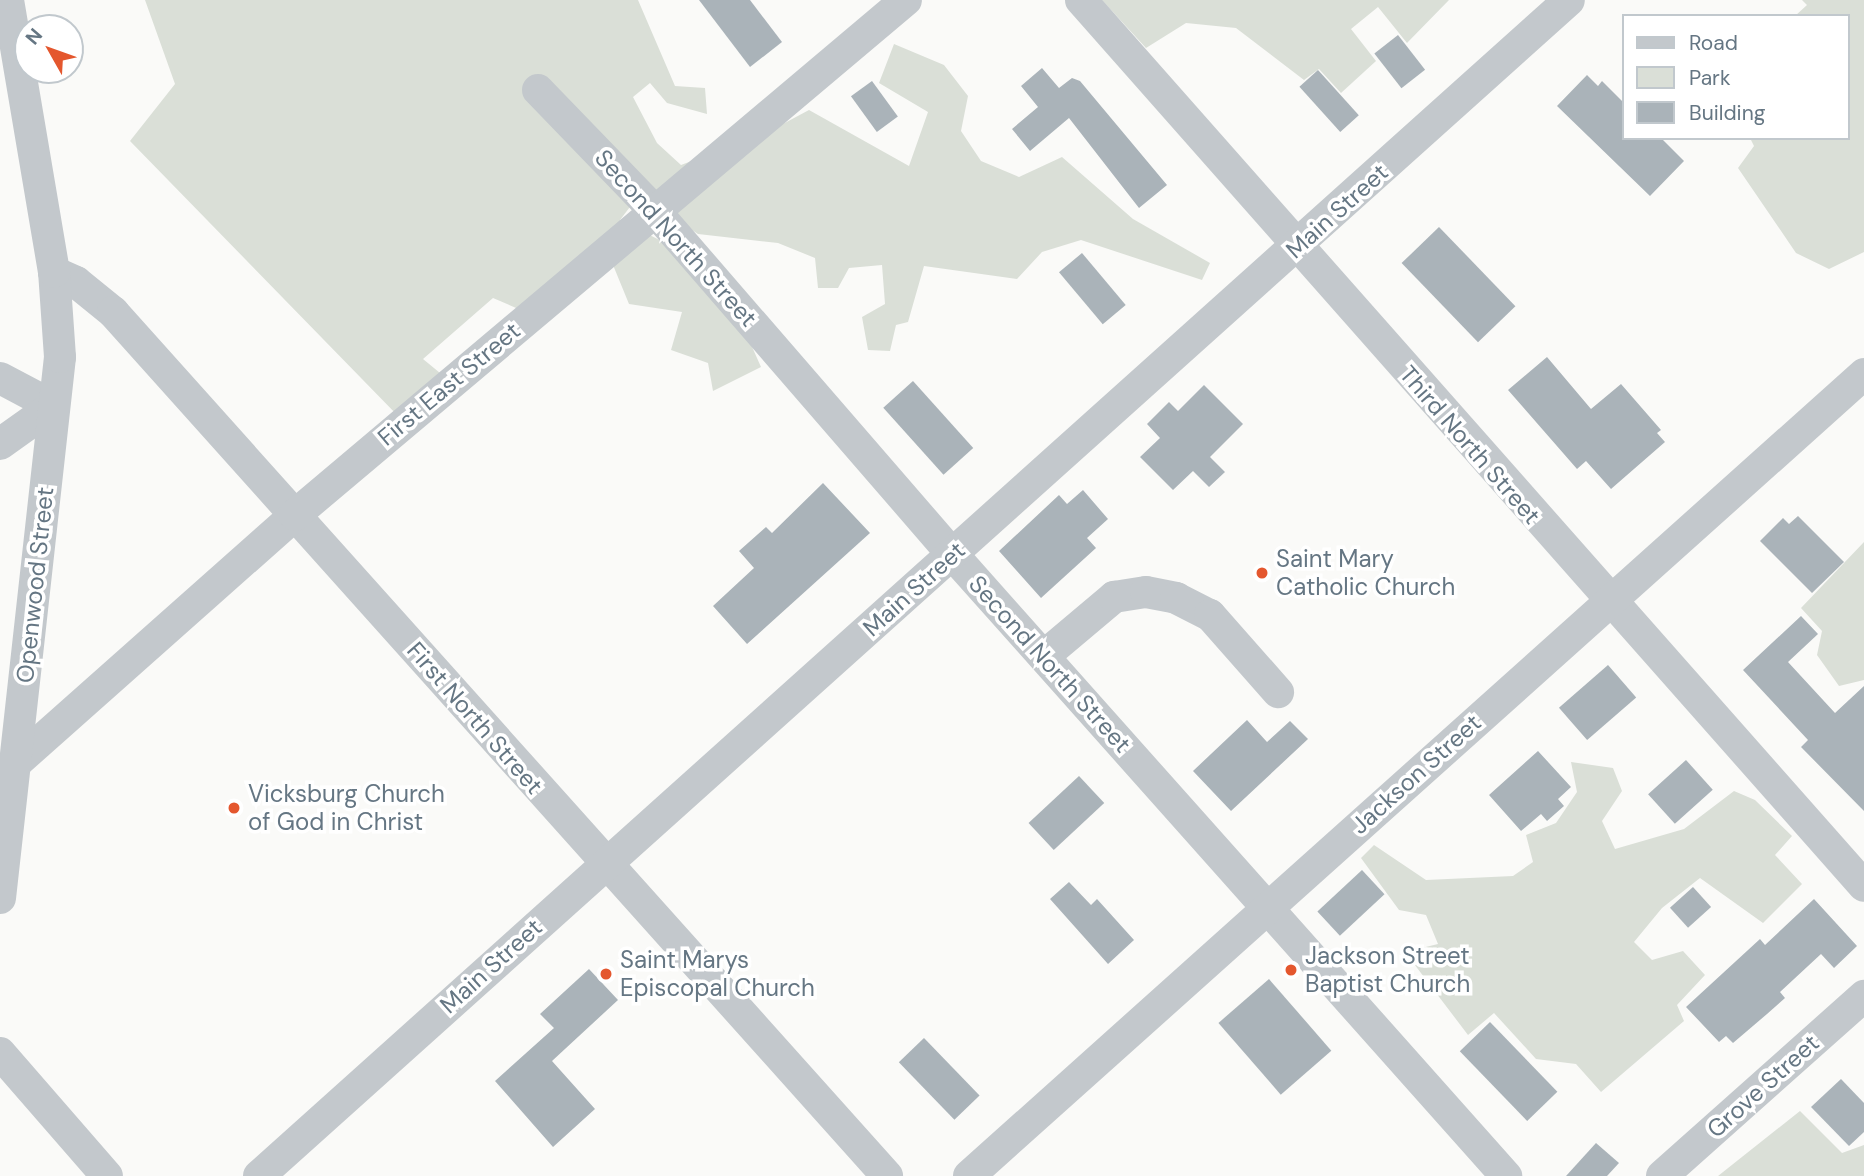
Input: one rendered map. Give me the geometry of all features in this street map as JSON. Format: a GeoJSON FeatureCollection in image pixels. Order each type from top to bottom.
{"type":"FeatureCollection","features":[{"type":"Feature","properties":{"kind":"street","name":"Openwood Street"},"geometry":{"type":"LineString","coordinates":[[0,898],[8,770],[60,357],[54,272],[8,0]]}},
{"type":"Feature","properties":{"kind":"street","name":"First East Street"},"geometry":{"type":"LineString","coordinates":[[8,770],[295,515],[906,0]]}},
{"type":"Feature","properties":{"kind":"street","name":"Third North Street"},"geometry":{"type":"LineString","coordinates":[[1081,0],[1296,248],[1864,886]]}},
{"type":"Feature","properties":{"kind":"street","name":"Main Street"},"geometry":{"type":"LineString","coordinates":[[259,1176],[604,864],[1296,248],[1569,0]]}},
{"type":"Feature","properties":{"kind":"street","name":"Second North Street"},"geometry":{"type":"LineString","coordinates":[[538,89],[655,211],[953,555],[1506,1176]]}},
{"type":"Feature","properties":{"kind":"street","name":"First North Street"},"geometry":{"type":"LineString","coordinates":[[54,272],[76,282],[113,312],[604,864],[887,1176]]}},
{"type":"Feature","properties":{"kind":"street","name":"Jackson Street"},"geometry":{"type":"LineString","coordinates":[[969,1176],[1864,374]]}},
{"type":"Feature","properties":{"kind":"street"},"geometry":{"type":"LineString","coordinates":[[0,444],[53,406],[1,380]]}},
{"type":"Feature","properties":{"kind":"street"},"geometry":{"type":"LineString","coordinates":[[1044,656],[1114,597],[1146,592],[1176,598],[1210,615],[1278,692]]}},
{"type":"Feature","properties":{"kind":"street","name":"Grove Street"},"geometry":{"type":"LineString","coordinates":[[1662,1176],[1864,996]]}},
{"type":"Feature","properties":{"kind":"street"},"geometry":{"type":"LineString","coordinates":[[0,1053],[107,1176]]}},
{"type":"Feature","properties":{"kind":"green space"},"geometry":{"type":"Polygon","coordinates":[[[145,0],[638,0],[675,86],[705,88],[707,114],[667,103],[650,83],[633,97],[657,143],[681,165],[766,133],[809,110],[909,166],[928,112],[879,83],[894,44],[944,65],[968,96],[961,131],[981,161],[1019,177],[1062,157],[1133,219],[1210,263],[1202,280],[1081,240],[1042,252],[1017,279],[924,266],[908,322],[896,325],[890,351],[868,350],[862,317],[885,304],[882,265],[849,268],[838,288],[818,288],[815,258],[778,243],[698,234],[639,195],[620,220],[701,261],[729,295],[761,367],[713,391],[708,363],[671,350],[682,312],[629,304],[613,265],[530,314],[493,298],[423,359],[451,382],[401,419],[130,141],[175,84],[145,0]]]}},
{"type":"Feature","properties":{"kind":"green space"},"geometry":{"type":"Polygon","coordinates":[[[1102,0],[1449,0],[1407,43],[1378,7],[1351,29],[1376,61],[1341,93],[1319,69],[1304,80],[1236,28],[1186,23],[1146,48],[1102,0]]]}},
{"type":"Feature","properties":{"kind":"green space"},"geometry":{"type":"Polygon","coordinates":[[[1802,0],[1864,0],[1864,252],[1829,269],[1796,253],[1738,168],[1754,146],[1751,140],[1850,140],[1850,14],[1797,14],[1807,5],[1802,0]]]}},
{"type":"Feature","properties":{"kind":"green space"},"geometry":{"type":"Polygon","coordinates":[[[1864,542],[1864,680],[1839,686],[1817,655],[1822,631],[1801,608],[1864,542]]]}},
{"type":"Feature","properties":{"kind":"green space"},"geometry":{"type":"Polygon","coordinates":[[[1571,762],[1613,768],[1622,791],[1602,821],[1615,849],[1684,829],[1734,791],[1755,800],[1792,836],[1775,855],[1802,884],[1763,923],[1700,878],[1662,908],[1634,942],[1652,960],[1683,951],[1705,975],[1677,1005],[1684,1021],[1601,1092],[1576,1064],[1536,1059],[1494,1013],[1468,1035],[1405,952],[1438,944],[1426,915],[1399,910],[1361,858],[1374,845],[1426,880],[1513,876],[1533,862],[1526,835],[1556,823],[1577,792],[1571,762]]]}},
{"type":"Feature","properties":{"kind":"green space"},"geometry":{"type":"Polygon","coordinates":[[[1800,1111],[1842,1153],[1864,1145],[1864,1176],[1718,1176],[1800,1111]]]}},
{"type":"Feature","properties":{"kind":"building"},"geometry":{"type":"Polygon","coordinates":[[[699,0],[750,0],[782,42],[750,67],[699,0]]]}},
{"type":"Feature","properties":{"kind":"building"},"geometry":{"type":"Polygon","coordinates":[[[1398,35],[1425,70],[1401,88],[1374,53],[1398,35]]]}},
{"type":"Feature","properties":{"kind":"building"},"geometry":{"type":"Polygon","coordinates":[[[1042,68],[1059,88],[1072,78],[1080,81],[1167,185],[1139,208],[1069,118],[1030,151],[1012,129],[1038,107],[1021,86],[1042,68]]]}},
{"type":"Feature","properties":{"kind":"building"},"geometry":{"type":"Polygon","coordinates":[[[1318,70],[1359,115],[1340,132],[1299,87],[1318,70]]]}},
{"type":"Feature","properties":{"kind":"building"},"geometry":{"type":"Polygon","coordinates":[[[1587,75],[1598,86],[1602,81],[1622,101],[1622,140],[1663,140],[1684,161],[1650,196],[1557,106],[1587,75]]]}},
{"type":"Feature","properties":{"kind":"building"},"geometry":{"type":"Polygon","coordinates":[[[872,81],[898,117],[877,132],[851,96],[872,81]]]}},
{"type":"Feature","properties":{"kind":"building"},"geometry":{"type":"Polygon","coordinates":[[[1439,227],[1515,306],[1478,342],[1402,263],[1439,227]]]}},
{"type":"Feature","properties":{"kind":"building"},"geometry":{"type":"Polygon","coordinates":[[[1082,253],[1126,305],[1103,324],[1059,272],[1082,253]]]}},
{"type":"Feature","properties":{"kind":"building"},"geometry":{"type":"Polygon","coordinates":[[[1547,357],[1591,409],[1621,384],[1661,430],[1657,433],[1665,442],[1611,489],[1586,461],[1577,469],[1508,390],[1547,357]]]}},
{"type":"Feature","properties":{"kind":"building"},"geometry":{"type":"Polygon","coordinates":[[[913,381],[973,448],[943,475],[883,408],[913,381]]]}},
{"type":"Feature","properties":{"kind":"building"},"geometry":{"type":"Polygon","coordinates":[[[1204,385],[1243,424],[1210,457],[1225,472],[1209,487],[1193,471],[1173,490],[1140,457],[1160,438],[1147,424],[1169,402],[1178,411],[1204,385]]]}},
{"type":"Feature","properties":{"kind":"building"},"geometry":{"type":"Polygon","coordinates":[[[823,483],[870,533],[747,644],[713,606],[754,568],[739,551],[766,527],[772,533],[823,483]]]}},
{"type":"Feature","properties":{"kind":"building"},"geometry":{"type":"Polygon","coordinates":[[[1083,490],[1108,519],[1087,538],[1096,548],[1041,598],[999,551],[1059,495],[1067,504],[1083,490]]]}},
{"type":"Feature","properties":{"kind":"building"},"geometry":{"type":"Polygon","coordinates":[[[1798,516],[1844,562],[1812,593],[1760,541],[1783,518],[1789,524],[1798,516]]]}},
{"type":"Feature","properties":{"kind":"building"},"geometry":{"type":"Polygon","coordinates":[[[1801,616],[1818,634],[1788,662],[1835,713],[1864,686],[1864,811],[1801,747],[1808,740],[1743,670],[1801,616]]]}},
{"type":"Feature","properties":{"kind":"building"},"geometry":{"type":"Polygon","coordinates":[[[1608,665],[1636,697],[1587,740],[1559,708],[1608,665]]]}},
{"type":"Feature","properties":{"kind":"building"},"geometry":{"type":"Polygon","coordinates":[[[1247,720],[1267,742],[1290,721],[1308,739],[1231,811],[1193,771],[1247,720]]]}},
{"type":"Feature","properties":{"kind":"building"},"geometry":{"type":"Polygon","coordinates":[[[1538,751],[1571,787],[1558,799],[1564,806],[1547,821],[1541,814],[1521,831],[1489,795],[1538,751]]]}},
{"type":"Feature","properties":{"kind":"building"},"geometry":{"type":"Polygon","coordinates":[[[1686,760],[1713,790],[1675,824],[1648,794],[1686,760]]]}},
{"type":"Feature","properties":{"kind":"building"},"geometry":{"type":"Polygon","coordinates":[[[1079,776],[1104,803],[1054,850],[1029,823],[1079,776]]]}},
{"type":"Feature","properties":{"kind":"building"},"geometry":{"type":"Polygon","coordinates":[[[1362,870],[1385,894],[1340,936],[1317,912],[1362,870]]]}},
{"type":"Feature","properties":{"kind":"building"},"geometry":{"type":"Polygon","coordinates":[[[1069,882],[1091,905],[1097,899],[1134,940],[1108,964],[1050,899],[1069,882]]]}},
{"type":"Feature","properties":{"kind":"building"},"geometry":{"type":"Polygon","coordinates":[[[1693,887],[1711,907],[1688,928],[1670,908],[1693,887]]]}},
{"type":"Feature","properties":{"kind":"building"},"geometry":{"type":"Polygon","coordinates":[[[1814,899],[1857,946],[1834,968],[1821,954],[1780,992],[1785,998],[1767,1014],[1733,1043],[1726,1036],[1719,1042],[1686,1007],[1760,939],[1765,945],[1814,899]]]}},
{"type":"Feature","properties":{"kind":"building"},"geometry":{"type":"Polygon","coordinates":[[[589,969],[618,1000],[552,1061],[595,1109],[553,1147],[495,1081],[554,1028],[540,1014],[589,969]]]}},
{"type":"Feature","properties":{"kind":"building"},"geometry":{"type":"Polygon","coordinates":[[[1269,979],[1331,1051],[1281,1095],[1218,1023],[1269,979]]]}},
{"type":"Feature","properties":{"kind":"building"},"geometry":{"type":"Polygon","coordinates":[[[1490,1022],[1557,1092],[1527,1121],[1460,1051],[1490,1022]]]}},
{"type":"Feature","properties":{"kind":"building"},"geometry":{"type":"Polygon","coordinates":[[[924,1038],[980,1096],[954,1120],[899,1062],[924,1038]]]}},
{"type":"Feature","properties":{"kind":"building"},"geometry":{"type":"Polygon","coordinates":[[[1841,1079],[1864,1103],[1864,1132],[1849,1146],[1811,1107],[1841,1079]]]}},
{"type":"Feature","properties":{"kind":"building"},"geometry":{"type":"Polygon","coordinates":[[[1596,1143],[1619,1163],[1607,1176],[1566,1176],[1596,1143]]]}},
{"type":"Feature","properties":{"kind":"place","name":"Saint Mary Catholic Church"},"geometry":{"type":"Point","coordinates":[1262,573]}},
{"type":"Feature","properties":{"kind":"place","name":"Vicksburg Church of God in Christ"},"geometry":{"type":"Point","coordinates":[234,808]}},
{"type":"Feature","properties":{"kind":"place","name":"Jackson Street Baptist Church"},"geometry":{"type":"Point","coordinates":[1291,970]}},
{"type":"Feature","properties":{"kind":"place","name":"Saint Marys Episcopal Church"},"geometry":{"type":"Point","coordinates":[606,974]}}]}
